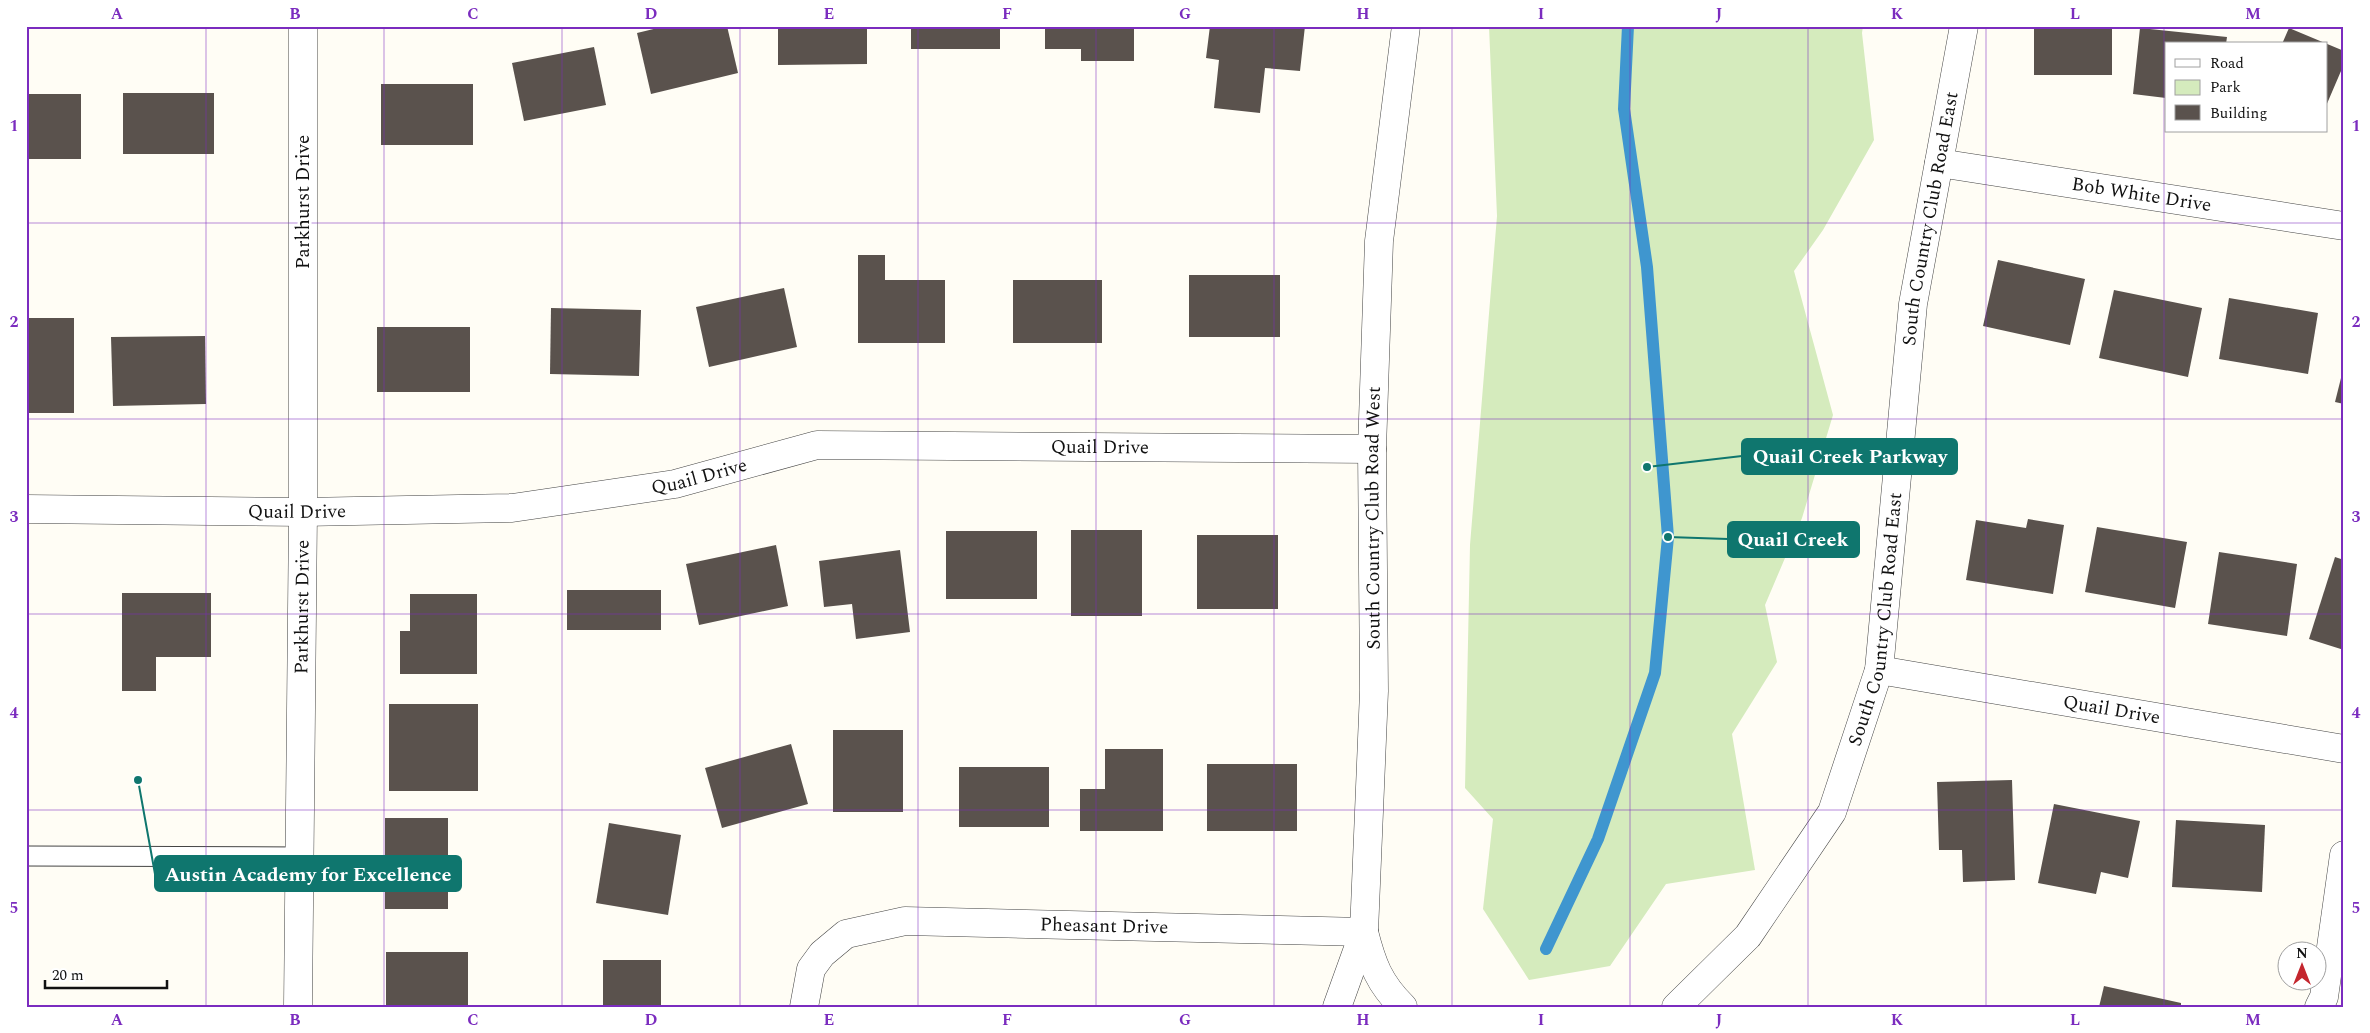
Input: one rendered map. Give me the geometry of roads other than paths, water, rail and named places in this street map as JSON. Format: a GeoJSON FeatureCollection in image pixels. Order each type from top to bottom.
{"type":"FeatureCollection","features":[{"type":"Feature","properties":{"kind":"street","name":"Parkhurst Drive"},"geometry":{"type":"LineString","coordinates":[[298,1007],[303,512],[303,26]]}},
{"type":"Feature","properties":{"kind":"street","name":"South Country Club Road West"},"geometry":{"type":"LineString","coordinates":[[1337,1007],[1364,932],[1374,691],[1372,448],[1379,241],[1406,26]]}},
{"type":"Feature","properties":{"kind":"street","name":"South Country Club Road East"},"geometry":{"type":"LineString","coordinates":[[1676,1007],[1748,936],[1832,812],[1879,670],[1913,304],[1964,26]]}},
{"type":"Feature","properties":{"kind":"street","name":"Bob White Drive"},"geometry":{"type":"LineString","coordinates":[[1939,163],[2344,226]]}},
{"type":"Feature","properties":{"kind":"street","name":"Quail Drive"},"geometry":{"type":"LineString","coordinates":[[26,509],[303,512],[512,508],[676,484],[817,445],[1372,448]]}},
{"type":"Feature","properties":{"kind":"street","name":"Quail Drive"},"geometry":{"type":"LineString","coordinates":[[1879,670],[2344,749]]}},
{"type":"Feature","properties":{"kind":"street"},"geometry":{"type":"LineString","coordinates":[[2320,1007],[2324,997],[2344,855]]}},
{"type":"Feature","properties":{"kind":"street","name":"Pheasant Drive"},"geometry":{"type":"LineString","coordinates":[[804,1007],[811,969],[822,954],[846,934],[905,921],[1364,932]]}},
{"type":"Feature","properties":{"kind":"street"},"geometry":{"type":"LineString","coordinates":[[1364,932],[1371,960],[1387,990],[1403,1007]]}},
{"type":"Feature","properties":{"kind":"lane"},"geometry":{"type":"LineString","coordinates":[[26,856],[300,857]]}},
{"type":"Feature","properties":{"kind":"waterway"},"geometry":{"type":"LineString","coordinates":[[1546,949],[1598,839],[1655,673],[1668,537],[1647,267],[1624,109],[1628,26]]}},
{"type":"Feature","properties":{"kind":"place","name":"Quail Creek Parkway"},"geometry":{"type":"Point","coordinates":[1647,467]}},
{"type":"Feature","properties":{"kind":"place","name":"Quail Creek"},"geometry":{"type":"Point","coordinates":[1668,537]}},
{"type":"Feature","properties":{"kind":"place","name":"Austin Academy for Excellence"},"geometry":{"type":"Point","coordinates":[138,780]}}]}
